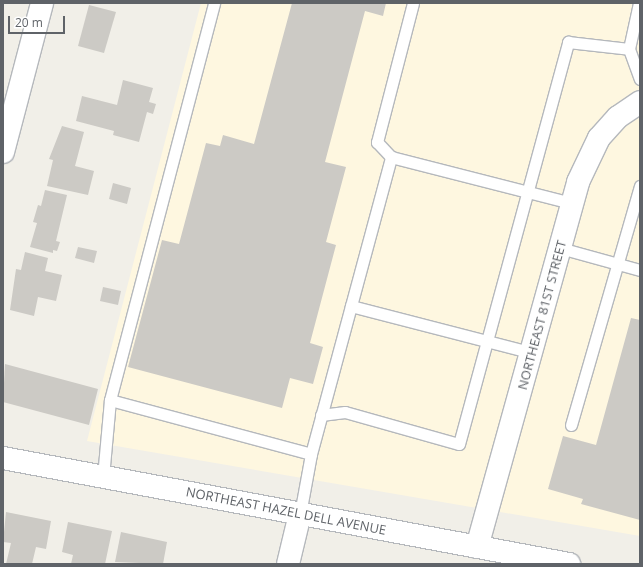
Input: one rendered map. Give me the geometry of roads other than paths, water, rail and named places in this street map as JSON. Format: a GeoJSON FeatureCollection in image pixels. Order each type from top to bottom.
{"type":"FeatureCollection","features":[{"type":"Feature","properties":{"kind":"street"},"geometry":{"type":"LineString","coordinates":[[3,152],[42,3]]}},
{"type":"Feature","properties":{"kind":"street","name":"NORTHEAST 81ST STREET"},"geometry":{"type":"LineString","coordinates":[[477,547],[532,353],[572,203],[584,165],[599,138],[618,117],[640,102]]}},
{"type":"Feature","properties":{"kind":"street","name":"NORTHEAST HAZEL DELL AVENUE"},"geometry":{"type":"LineString","coordinates":[[3,458],[569,564]]}},
{"type":"Feature","properties":{"kind":"street"},"geometry":{"type":"LineString","coordinates":[[288,564],[300,514]]}},
{"type":"Feature","properties":{"kind":"lane"},"geometry":{"type":"LineString","coordinates":[[103,477],[110,400],[214,3]]}},
{"type":"Feature","properties":{"kind":"lane"},"geometry":{"type":"LineString","coordinates":[[413,3],[377,142],[391,157],[572,203]]}},
{"type":"Feature","properties":{"kind":"lane"},"geometry":{"type":"LineString","coordinates":[[639,3],[629,49],[640,79]]}},
{"type":"Feature","properties":{"kind":"lane"},"geometry":{"type":"LineString","coordinates":[[321,415],[345,412],[459,444],[568,42],[629,49]]}},
{"type":"Feature","properties":{"kind":"lane"},"geometry":{"type":"LineString","coordinates":[[300,514],[311,454],[391,157]]}},
{"type":"Feature","properties":{"kind":"lane"},"geometry":{"type":"LineString","coordinates":[[571,424],[640,186]]}},
{"type":"Feature","properties":{"kind":"lane"},"geometry":{"type":"LineString","coordinates":[[560,248],[640,270]]}},
{"type":"Feature","properties":{"kind":"lane"},"geometry":{"type":"LineString","coordinates":[[351,306],[532,353]]}},
{"type":"Feature","properties":{"kind":"lane"},"geometry":{"type":"LineString","coordinates":[[110,400],[311,454]]}}]}
